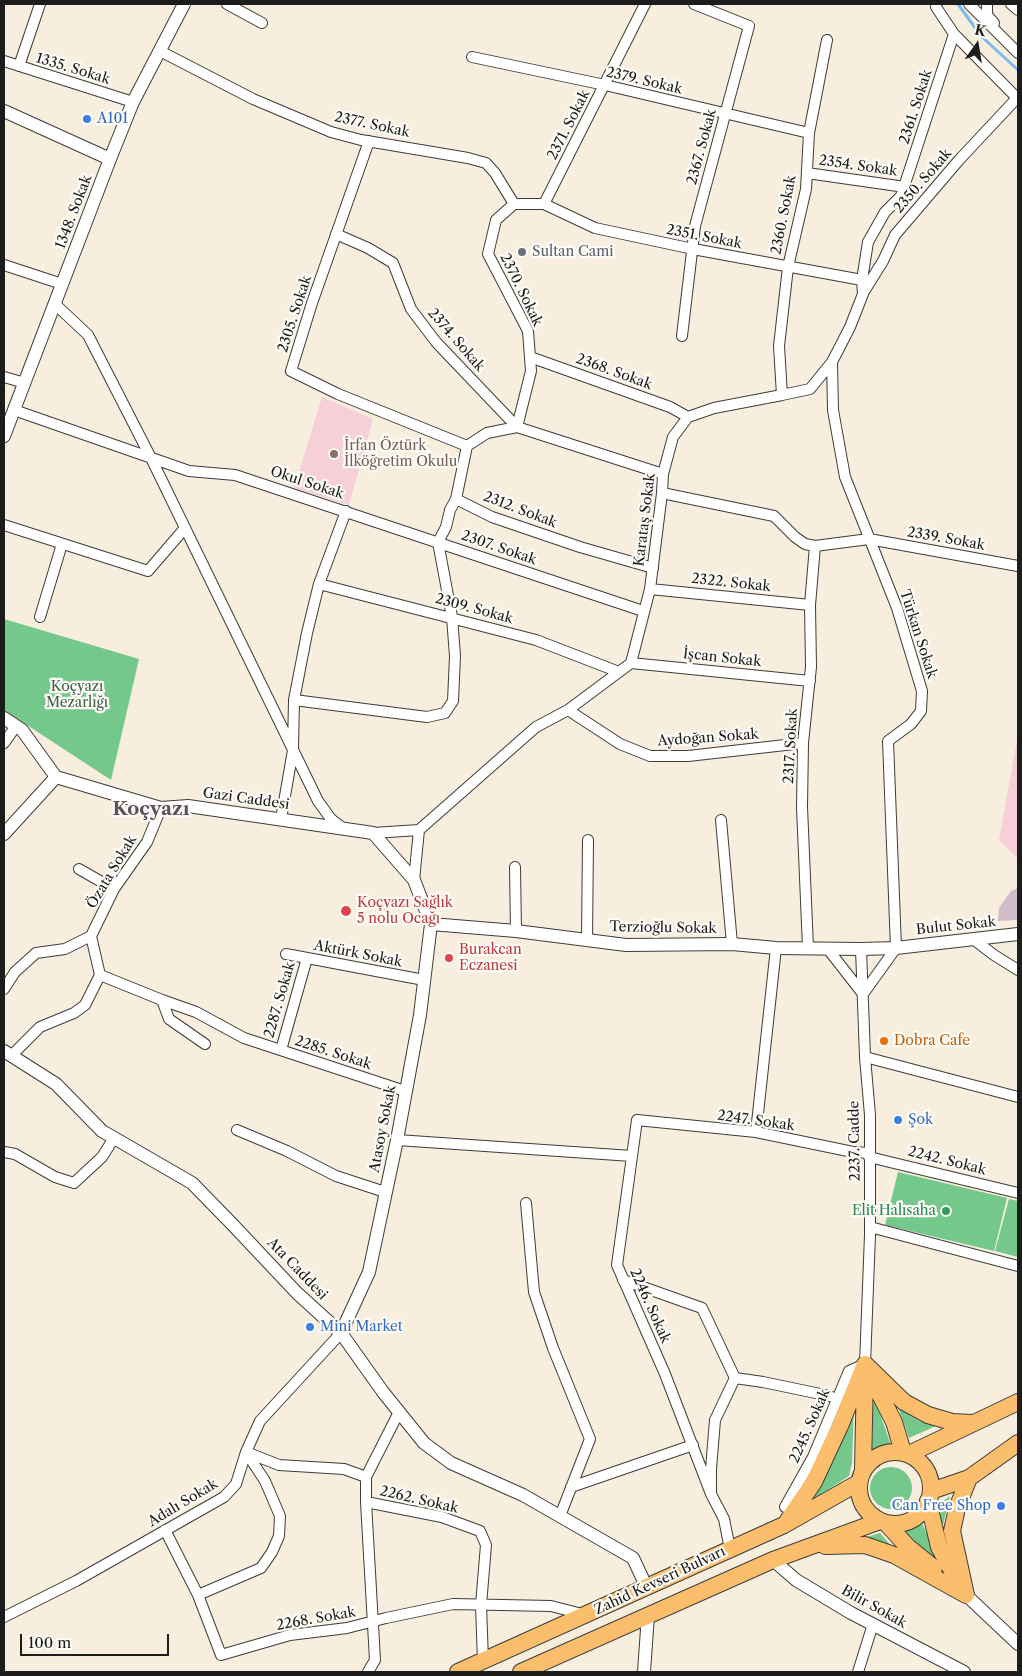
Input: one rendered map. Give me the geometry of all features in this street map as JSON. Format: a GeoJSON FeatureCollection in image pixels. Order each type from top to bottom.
{"type":"FeatureCollection","features":[{"type":"Feature","properties":{"kind":"main road"},"geometry":{"type":"LineString","coordinates":[[865,1364],[904,1402],[928,1415],[952,1422],[972,1423]]}},
{"type":"Feature","properties":{"kind":"main road"},"geometry":{"type":"LineString","coordinates":[[865,1364],[894,1422],[906,1453],[925,1469],[930,1479],[930,1496],[939,1546],[966,1595]]}},
{"type":"Feature","properties":{"kind":"main road"},"geometry":{"type":"LineString","coordinates":[[865,1364],[859,1497],[871,1516],[883,1522],[896,1524],[911,1520],[924,1510],[930,1496],[969,1478],[1018,1443]]}},
{"type":"Feature","properties":{"kind":"main road"},"geometry":{"type":"LineString","coordinates":[[784,1525],[814,1482],[840,1426],[865,1364]]}},
{"type":"Feature","properties":{"kind":"main road"},"geometry":{"type":"LineString","coordinates":[[861,1476],[875,1458],[886,1453],[906,1453],[1018,1402]]}},
{"type":"Feature","properties":{"kind":"main road","name":"Zahid Kevseri Bulvarı"},"geometry":{"type":"LineString","coordinates":[[458,1672],[784,1525],[861,1476]]}},
{"type":"Feature","properties":{"kind":"main road"},"geometry":{"type":"LineString","coordinates":[[966,1595],[952,1531],[957,1508],[969,1478]]}},
{"type":"Feature","properties":{"kind":"main road"},"geometry":{"type":"LineString","coordinates":[[883,1522],[908,1547],[966,1595]]}},
{"type":"Feature","properties":{"kind":"main road","name":"Zahid Kevseri Bulvarı"},"geometry":{"type":"LineString","coordinates":[[521,1672],[773,1560],[883,1522]]}},
{"type":"Feature","properties":{"kind":"main road"},"geometry":{"type":"LineString","coordinates":[[809,1547],[864,1545],[894,1554],[966,1595]]}},
{"type":"Feature","properties":{"kind":"street"},"geometry":{"type":"LineString","coordinates":[[19,66],[40,4]]}},
{"type":"Feature","properties":{"kind":"street","name":"1348. Sokak"},"geometry":{"type":"LineString","coordinates":[[4,436],[133,102],[184,4]]}},
{"type":"Feature","properties":{"kind":"street"},"geometry":{"type":"LineString","coordinates":[[227,4],[262,23]]}},
{"type":"Feature","properties":{"kind":"street","name":"2371. Sokak"},"geometry":{"type":"LineString","coordinates":[[544,204],[645,4]]}},
{"type":"Feature","properties":{"kind":"street","name":"2367. Sokak"},"geometry":{"type":"LineString","coordinates":[[682,336],[695,226],[749,26],[694,4]]}},
{"type":"Feature","properties":{"kind":"street"},"geometry":{"type":"LineString","coordinates":[[969,4],[1018,53]]}},
{"type":"Feature","properties":{"kind":"street"},"geometry":{"type":"LineString","coordinates":[[987,4],[987,15],[991,21],[1018,46]]}},
{"type":"Feature","properties":{"kind":"street"},"geometry":{"type":"LineString","coordinates":[[1011,4],[1018,10]]}},
{"type":"Feature","properties":{"kind":"street"},"geometry":{"type":"LineString","coordinates":[[936,7],[954,34],[1018,98]]}},
{"type":"Feature","properties":{"kind":"street","name":"2361. Sokak"},"geometry":{"type":"LineString","coordinates":[[905,187],[954,34]]}},
{"type":"Feature","properties":{"kind":"street","name":"2360. Sokak"},"geometry":{"type":"LineString","coordinates":[[782,395],[779,346],[788,266],[806,189],[809,133],[827,40]]}},
{"type":"Feature","properties":{"kind":"street","name":"2377. Sokak"},"geometry":{"type":"LineString","coordinates":[[160,51],[253,99],[331,132],[486,163],[495,173],[514,204]]}},
{"type":"Feature","properties":{"kind":"street","name":"2379. Sokak"},"geometry":{"type":"LineString","coordinates":[[472,56],[809,133]]}},
{"type":"Feature","properties":{"kind":"street","name":"1335. Sokak"},"geometry":{"type":"LineString","coordinates":[[4,61],[133,102]]}},
{"type":"Feature","properties":{"kind":"street","name":"2350. Sokak"},"geometry":{"type":"LineString","coordinates":[[863,294],[883,261],[895,235],[959,160],[1018,98]]}},
{"type":"Feature","properties":{"kind":"street"},"geometry":{"type":"LineString","coordinates":[[4,111],[110,159]]}},
{"type":"Feature","properties":{"kind":"street","name":"2305. Sokak"},"geometry":{"type":"LineString","coordinates":[[369,141],[312,303],[291,370],[338,394],[467,446]]}},
{"type":"Feature","properties":{"kind":"street","name":"2354. Sokak"},"geometry":{"type":"LineString","coordinates":[[807,173],[905,187]]}},
{"type":"Feature","properties":{"kind":"street"},"geometry":{"type":"LineString","coordinates":[[688,416],[714,408],[810,389],[832,362],[850,327],[863,294],[862,280],[868,242],[884,212],[901,196],[905,187]]}},
{"type":"Feature","properties":{"kind":"street"},"geometry":{"type":"LineString","coordinates":[[514,204],[544,204]]}},
{"type":"Feature","properties":{"kind":"street","name":"2370. Sokak"},"geometry":{"type":"LineString","coordinates":[[514,204],[496,220],[488,254],[528,331],[531,371],[517,427]]}},
{"type":"Feature","properties":{"kind":"street","name":"2351. Sokak"},"geometry":{"type":"LineString","coordinates":[[544,204],[595,228],[693,249],[862,280]]}},
{"type":"Feature","properties":{"kind":"street","name":"2374. Sokak"},"geometry":{"type":"LineString","coordinates":[[336,234],[368,248],[393,263],[411,309],[416,316],[436,342],[517,427]]}},
{"type":"Feature","properties":{"kind":"street"},"geometry":{"type":"LineString","coordinates":[[4,265],[62,284]]}},
{"type":"Feature","properties":{"kind":"street"},"geometry":{"type":"LineString","coordinates":[[55,304],[88,335],[185,528],[318,801],[332,819],[344,828]]}},
{"type":"Feature","properties":{"kind":"street","name":"2368. Sokak"},"geometry":{"type":"LineString","coordinates":[[530,357],[670,407],[688,416]]}},
{"type":"Feature","properties":{"kind":"street"},"geometry":{"type":"LineString","coordinates":[[662,493],[774,516],[795,537],[805,544],[815,546],[869,539],[845,477],[832,410],[832,362]]}},
{"type":"Feature","properties":{"kind":"street"},"geometry":{"type":"LineString","coordinates":[[4,376],[25,383]]}},
{"type":"Feature","properties":{"kind":"street","name":"Okul Sokak"},"geometry":{"type":"LineString","coordinates":[[14,410],[189,471],[235,475],[346,511],[319,584],[307,633],[294,700],[293,750],[281,819]]}},
{"type":"Feature","properties":{"kind":"street","name":"Karataş Sokak"},"geometry":{"type":"LineString","coordinates":[[631,663],[650,589],[663,474],[673,437],[688,416]]}},
{"type":"Feature","properties":{"kind":"street"},"geometry":{"type":"LineString","coordinates":[[294,700],[426,717],[445,713],[453,701],[454,656],[452,617],[438,542],[446,527],[450,510],[456,499],[467,446],[487,433],[517,427],[663,474]]}},
{"type":"Feature","properties":{"kind":"street","name":"2312. Sokak"},"geometry":{"type":"LineString","coordinates":[[456,499],[492,517],[580,547],[653,568]]}},
{"type":"Feature","properties":{"kind":"street","name":"2307. Sokak"},"geometry":{"type":"LineString","coordinates":[[346,511],[643,611]]}},
{"type":"Feature","properties":{"kind":"street"},"geometry":{"type":"LineString","coordinates":[[4,525],[148,571],[185,528]]}},
{"type":"Feature","properties":{"kind":"street","name":"2339. Sokak"},"geometry":{"type":"LineString","coordinates":[[869,539],[1018,566]]}},
{"type":"Feature","properties":{"kind":"street","name":"Türkan Sokak"},"geometry":{"type":"LineString","coordinates":[[869,539],[898,608],[922,691],[922,711],[911,724],[888,741],[896,948]]}},
{"type":"Feature","properties":{"kind":"street"},"geometry":{"type":"LineString","coordinates":[[40,617],[62,544]]}},
{"type":"Feature","properties":{"kind":"street","name":"2317. Sokak"},"geometry":{"type":"LineString","coordinates":[[808,948],[802,807],[803,743],[811,667],[810,605],[815,546]]}},
{"type":"Feature","properties":{"kind":"street","name":"2309. Sokak"},"geometry":{"type":"LineString","coordinates":[[319,584],[536,640],[619,672]]}},
{"type":"Feature","properties":{"kind":"street","name":"2322. Sokak"},"geometry":{"type":"LineString","coordinates":[[650,589],[810,605]]}},
{"type":"Feature","properties":{"kind":"street"},"geometry":{"type":"LineString","coordinates":[[373,833],[419,830],[536,727],[568,710],[631,663]]}},
{"type":"Feature","properties":{"kind":"street","name":"İşcan Sokak"},"geometry":{"type":"LineString","coordinates":[[631,663],[810,681]]}},
{"type":"Feature","properties":{"kind":"street","name":"Aydoğan Sokak"},"geometry":{"type":"LineString","coordinates":[[568,710],[620,744],[650,756],[688,756],[803,743]]}},
{"type":"Feature","properties":{"kind":"street"},"geometry":{"type":"LineString","coordinates":[[4,718],[22,730],[56,777],[4,834]]}},
{"type":"Feature","properties":{"kind":"street"},"geometry":{"type":"LineString","coordinates":[[4,743],[16,726]]}},
{"type":"Feature","properties":{"kind":"street","name":"Gazi Caddesi"},"geometry":{"type":"LineString","coordinates":[[56,777],[161,808],[188,806],[373,833]]}},
{"type":"Feature","properties":{"kind":"street","name":"Özata Sokak"},"geometry":{"type":"LineString","coordinates":[[91,936],[114,889],[147,842],[161,808]]}},
{"type":"Feature","properties":{"kind":"street"},"geometry":{"type":"LineString","coordinates":[[721,820],[732,944]]}},
{"type":"Feature","properties":{"kind":"street"},"geometry":{"type":"LineString","coordinates":[[414,880],[419,830]]}},
{"type":"Feature","properties":{"kind":"street"},"geometry":{"type":"LineString","coordinates":[[373,833],[414,880],[431,924]]}},
{"type":"Feature","properties":{"kind":"street"},"geometry":{"type":"LineString","coordinates":[[587,940],[588,840]]}},
{"type":"Feature","properties":{"kind":"street"},"geometry":{"type":"LineString","coordinates":[[515,867],[516,931]]}},
{"type":"Feature","properties":{"kind":"street"},"geometry":{"type":"LineString","coordinates":[[79,869],[114,889]]}},
{"type":"Feature","properties":{"kind":"street","name":"Terzioğlu Sokak"},"geometry":{"type":"LineString","coordinates":[[431,924],[516,931],[626,945],[732,944],[776,948],[896,948]]}},
{"type":"Feature","properties":{"kind":"street","name":"Atasoy Sokak"},"geometry":{"type":"LineString","coordinates":[[341,1333],[369,1272],[397,1140],[420,1015],[431,924]]}},
{"type":"Feature","properties":{"kind":"street","name":"Bulut Sokak"},"geometry":{"type":"LineString","coordinates":[[896,948],[1018,934]]}},
{"type":"Feature","properties":{"kind":"street"},"geometry":{"type":"LineString","coordinates":[[4,989],[15,972],[36,953],[65,948],[91,936],[100,974],[85,1005],[74,1013],[40,1027],[8,1053]]}},
{"type":"Feature","properties":{"kind":"street"},"geometry":{"type":"LineString","coordinates":[[973,939],[1018,970]]}},
{"type":"Feature","properties":{"kind":"street"},"geometry":{"type":"LineString","coordinates":[[756,1132],[776,948]]}},
{"type":"Feature","properties":{"kind":"street"},"geometry":{"type":"LineString","coordinates":[[827,948],[863,994],[896,948]]}},
{"type":"Feature","properties":{"kind":"street","name":"2237. Cadde"},"geometry":{"type":"LineString","coordinates":[[861,948],[865,1057],[870,1115],[870,1227],[865,1364]]}},
{"type":"Feature","properties":{"kind":"street","name":"Aktürk Sokak"},"geometry":{"type":"LineString","coordinates":[[286,954],[424,980]]}},
{"type":"Feature","properties":{"kind":"street","name":"2287. Sokak"},"geometry":{"type":"LineString","coordinates":[[280,1050],[307,958]]}},
{"type":"Feature","properties":{"kind":"street"},"geometry":{"type":"LineString","coordinates":[[100,974],[162,1000],[169,1019],[205,1044]]}},
{"type":"Feature","properties":{"kind":"street","name":"2285. Sokak"},"geometry":{"type":"LineString","coordinates":[[162,1000],[196,1012],[244,1038],[405,1092]]}},
{"type":"Feature","properties":{"kind":"street","name":"Ata Caddesi"},"geometry":{"type":"LineString","coordinates":[[8,1053],[56,1084],[102,1131],[192,1183],[297,1293],[341,1333],[424,1443],[451,1463],[523,1495],[633,1558],[647,1588]]}},
{"type":"Feature","properties":{"kind":"street"},"geometry":{"type":"LineString","coordinates":[[865,1057],[1018,1097]]}},
{"type":"Feature","properties":{"kind":"street","name":"2247. Sokak"},"geometry":{"type":"LineString","coordinates":[[637,1120],[756,1132],[869,1155]]}},
{"type":"Feature","properties":{"kind":"street","name":"2246. Sokak"},"geometry":{"type":"LineString","coordinates":[[637,1120],[617,1265],[665,1374],[711,1494],[724,1519],[730,1549]]}},
{"type":"Feature","properties":{"kind":"street"},"geometry":{"type":"LineString","coordinates":[[237,1130],[336,1176],[385,1192]]}},
{"type":"Feature","properties":{"kind":"street"},"geometry":{"type":"LineString","coordinates":[[4,1152],[15,1154],[55,1177],[74,1183],[102,1157],[114,1138]]}},
{"type":"Feature","properties":{"kind":"street"},"geometry":{"type":"LineString","coordinates":[[397,1140],[632,1156]]}},
{"type":"Feature","properties":{"kind":"street","name":"2242. Sokak"},"geometry":{"type":"LineString","coordinates":[[869,1155],[1018,1193]]}},
{"type":"Feature","properties":{"kind":"street"},"geometry":{"type":"LineString","coordinates":[[526,1203],[534,1292],[553,1348],[590,1439],[560,1516]]}},
{"type":"Feature","properties":{"kind":"street"},"geometry":{"type":"LineString","coordinates":[[870,1227],[1018,1266]]}},
{"type":"Feature","properties":{"kind":"street"},"geometry":{"type":"LineString","coordinates":[[623,1280],[702,1308],[735,1378],[830,1396]]}},
{"type":"Feature","properties":{"kind":"street","name":"Adalı Sokak"},"geometry":{"type":"LineString","coordinates":[[4,1617],[76,1582],[224,1497],[236,1484],[246,1452],[260,1421],[341,1333]]}},
{"type":"Feature","properties":{"kind":"street","name":"2245. Sokak"},"geometry":{"type":"LineString","coordinates":[[785,1507],[813,1457],[849,1371],[865,1364]]}},
{"type":"Feature","properties":{"kind":"street","name":"2246. Sokak"},"geometry":{"type":"LineString","coordinates":[[711,1494],[715,1420],[735,1378]]}},
{"type":"Feature","properties":{"kind":"street"},"geometry":{"type":"LineString","coordinates":[[366,1476],[399,1412]]}},
{"type":"Feature","properties":{"kind":"street"},"geometry":{"type":"LineString","coordinates":[[571,1488],[692,1445]]}},
{"type":"Feature","properties":{"kind":"street"},"geometry":{"type":"LineString","coordinates":[[165,1530],[198,1595],[261,1568],[272,1552],[279,1536],[280,1516],[266,1481],[246,1452]]}},
{"type":"Feature","properties":{"kind":"street","name":"2262. Sokak"},"geometry":{"type":"LineString","coordinates":[[246,1452],[279,1465],[344,1469],[366,1476],[366,1502],[442,1517],[480,1531],[486,1546],[482,1604],[483,1661]]}},
{"type":"Feature","properties":{"kind":"street"},"geometry":{"type":"LineString","coordinates":[[366,1502],[375,1660],[368,1672]]}},
{"type":"Feature","properties":{"kind":"street","name":"Bilir Sokak"},"geometry":{"type":"LineString","coordinates":[[773,1560],[796,1580],[963,1672]]}},
{"type":"Feature","properties":{"kind":"street","name":"2268. Sokak"},"geometry":{"type":"LineString","coordinates":[[198,1595],[221,1655],[290,1635],[347,1628],[454,1604],[551,1606],[586,1615]]}},
{"type":"Feature","properties":{"kind":"street"},"geometry":{"type":"LineString","coordinates":[[966,1595],[1018,1644]]}},
{"type":"Feature","properties":{"kind":"street"},"geometry":{"type":"LineString","coordinates":[[644,1672],[648,1614]]}},
{"type":"Feature","properties":{"kind":"street"},"geometry":{"type":"LineString","coordinates":[[858,1672],[873,1624]]}},
{"type":"Feature","properties":{"kind":"shaded area","name":"İrfan Öztürk İlköğretim Okulu"},"geometry":{"type":"Polygon","coordinates":[[[322,397],[373,419],[349,505],[294,488],[322,397]]]}},
{"type":"Feature","properties":{"kind":"shaded area"},"geometry":{"type":"Polygon","coordinates":[[[1018,735],[1018,857],[1016,857],[999,840],[1018,735]]]}},
{"type":"Feature","properties":{"kind":"shaded area"},"geometry":{"type":"Polygon","coordinates":[[[1018,888],[1018,920],[998,921],[999,908],[1011,891],[1018,888]]]}},
{"type":"Feature","properties":{"kind":"green space","name":"Koçyazı Mezarlığı"},"geometry":{"type":"Polygon","coordinates":[[[4,619],[139,659],[111,780],[4,710],[4,619]]]}},
{"type":"Feature","properties":{"kind":"green space","name":"Elit Halısaha"},"geometry":{"type":"Polygon","coordinates":[[[898,1172],[1007,1198],[994,1251],[885,1225],[898,1172]]]}},
{"type":"Feature","properties":{"kind":"green space"},"geometry":{"type":"Polygon","coordinates":[[[1009,1199],[1018,1201],[1018,1257],[995,1251],[1009,1199]]]}},
{"type":"Feature","properties":{"kind":"green space"},"geometry":{"type":"Polygon","coordinates":[[[873,1403],[876,1403],[891,1445],[872,1451],[873,1403]]]}},
{"type":"Feature","properties":{"kind":"green space"},"geometry":{"type":"Polygon","coordinates":[[[854,1404],[852,1463],[849,1476],[812,1500],[854,1404]]]}},
{"type":"Feature","properties":{"kind":"green space"},"geometry":{"type":"Polygon","coordinates":[[[899,1409],[919,1421],[936,1426],[909,1438],[899,1409]]]}},
{"type":"Feature","properties":{"kind":"green space"},"geometry":{"type":"Polygon","coordinates":[[[891,1467],[906,1473],[912,1488],[906,1503],[891,1509],[876,1503],[870,1488],[876,1473],[891,1467]]]}},
{"type":"Feature","properties":{"kind":"green space"},"geometry":{"type":"Polygon","coordinates":[[[950,1496],[943,1525],[936,1506],[950,1496]]]}},
{"type":"Feature","properties":{"kind":"green space"},"geometry":{"type":"Polygon","coordinates":[[[921,1521],[936,1554],[934,1559],[931,1559],[902,1530],[921,1521]]]}},
{"type":"Feature","properties":{"kind":"green space"},"geometry":{"type":"Polygon","coordinates":[[[880,1533],[892,1547],[856,1540],[880,1533]]]}},
{"type":"Feature","properties":{"kind":"waterway"},"geometry":{"type":"LineString","coordinates":[[958,4],[981,36],[1018,70]]}},
{"type":"Feature","properties":{"kind":"place","name":"A101"},"geometry":{"type":"Point","coordinates":[87,119]}},
{"type":"Feature","properties":{"kind":"place","name":"Sultan Cami"},"geometry":{"type":"Point","coordinates":[522,252]}},
{"type":"Feature","properties":{"kind":"place","name":"İrfan Öztürk İlköğretim Okulu"},"geometry":{"type":"Point","coordinates":[334,454]}},
{"type":"Feature","properties":{"kind":"place","name":"Koçyazı Sağlık 5 nolu Ocağı"},"geometry":{"type":"Point","coordinates":[346,911]}},
{"type":"Feature","properties":{"kind":"place","name":"Burakcan Eczanesi"},"geometry":{"type":"Point","coordinates":[449,958]}},
{"type":"Feature","properties":{"kind":"place","name":"Dobra Cafe"},"geometry":{"type":"Point","coordinates":[884,1041]}},
{"type":"Feature","properties":{"kind":"place","name":"Şok"},"geometry":{"type":"Point","coordinates":[898,1120]}},
{"type":"Feature","properties":{"kind":"place","name":"Elit Halısaha"},"geometry":{"type":"Point","coordinates":[946,1211]}},
{"type":"Feature","properties":{"kind":"place","name":"Mini Market"},"geometry":{"type":"Point","coordinates":[310,1327]}},
{"type":"Feature","properties":{"kind":"place","name":"Can Free Shop"},"geometry":{"type":"Point","coordinates":[1001,1506]}},
{"type":"Feature","properties":{"kind":"district","name":"Koçyazı"},"geometry":{"type":"Point","coordinates":[151,810]}}]}
